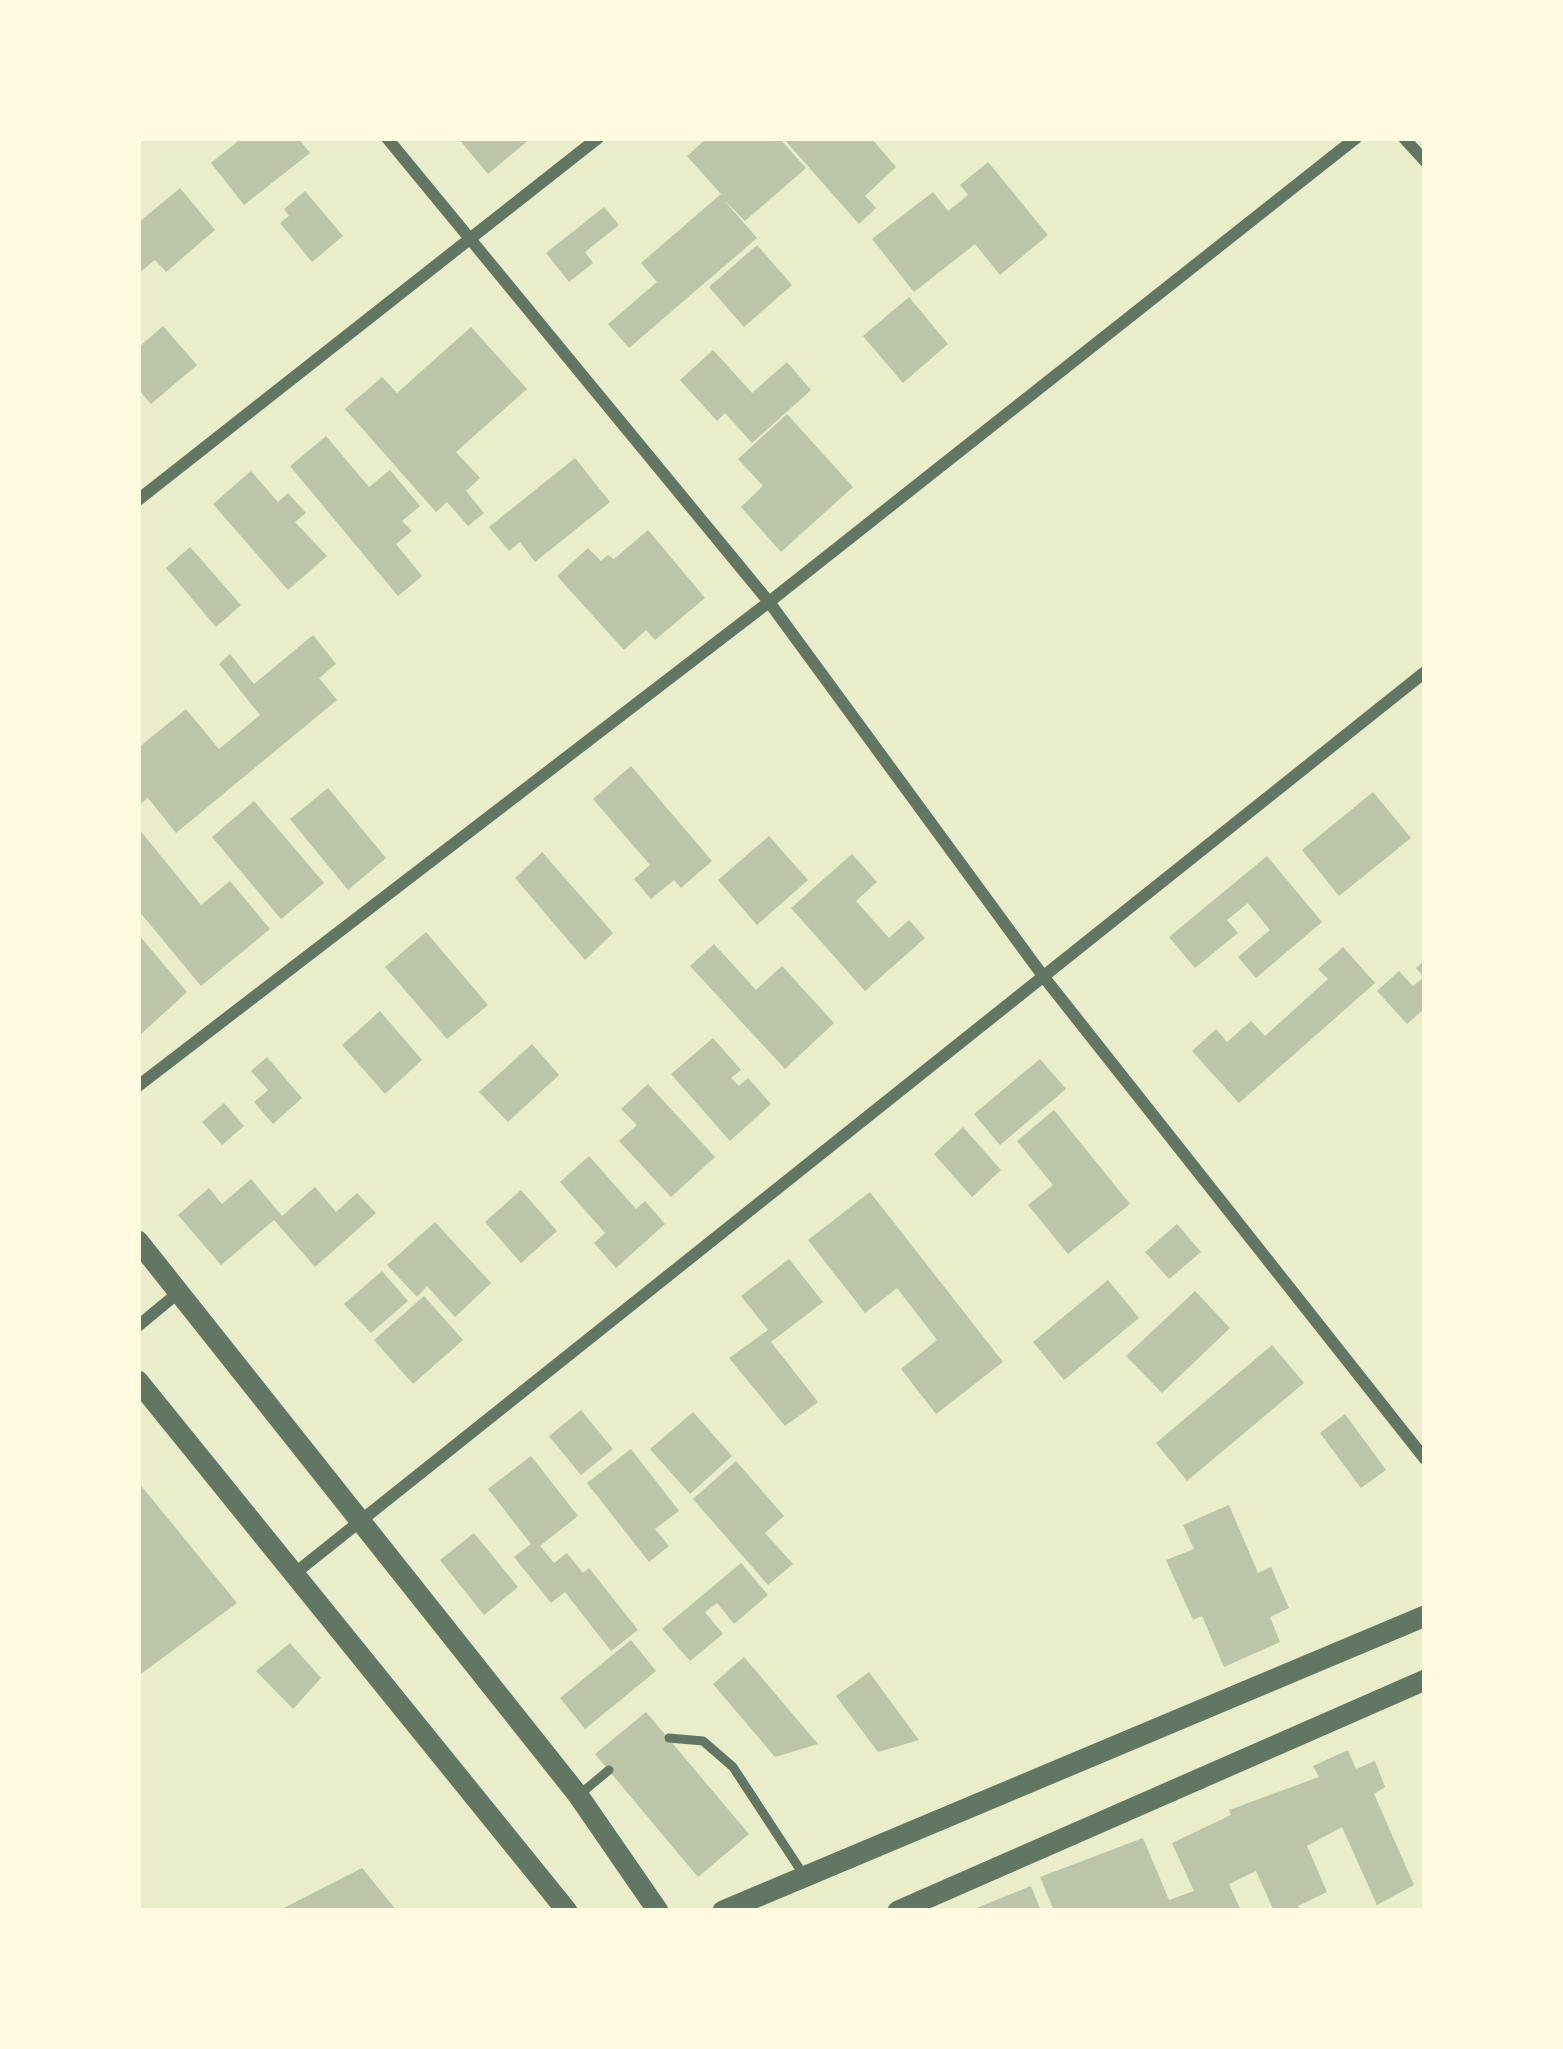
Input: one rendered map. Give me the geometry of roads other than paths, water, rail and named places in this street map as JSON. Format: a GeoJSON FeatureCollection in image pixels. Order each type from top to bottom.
{"type":"FeatureCollection","features":[{"type":"Feature","properties":{"kind":"street"},"geometry":{"type":"LineString","coordinates":[[387,138],[769,602],[1043,976],[1425,1459]]}},
{"type":"Feature","properties":{"kind":"street"},"geometry":{"type":"LineString","coordinates":[[138,500],[598,138]]}},
{"type":"Feature","properties":{"kind":"street"},"geometry":{"type":"LineString","coordinates":[[138,1086],[769,602],[1356,138]]}},
{"type":"Feature","properties":{"kind":"street"},"geometry":{"type":"LineString","coordinates":[[1404,138],[1425,161]]}},
{"type":"Feature","properties":{"kind":"street"},"geometry":{"type":"LineString","coordinates":[[295,1574],[1425,672]]}},
{"type":"Feature","properties":{"kind":"street"},"geometry":{"type":"LineString","coordinates":[[138,1241],[578,1795],[658,1911]]}},
{"type":"Feature","properties":{"kind":"street"},"geometry":{"type":"LineString","coordinates":[[138,1326],[178,1292]]}},
{"type":"Feature","properties":{"kind":"street"},"geometry":{"type":"LineString","coordinates":[[138,1381],[567,1911]]}},
{"type":"Feature","properties":{"kind":"street"},"geometry":{"type":"LineString","coordinates":[[723,1911],[1425,1616]]}},
{"type":"Feature","properties":{"kind":"street"},"geometry":{"type":"LineString","coordinates":[[898,1911],[1425,1680]]}},
{"type":"Feature","properties":{"kind":"lane"},"geometry":{"type":"LineString","coordinates":[[668,1738],[703,1741],[733,1767],[805,1876]]}},
{"type":"Feature","properties":{"kind":"lane"},"geometry":{"type":"LineString","coordinates":[[578,1795],[609,1770]]}}]}
